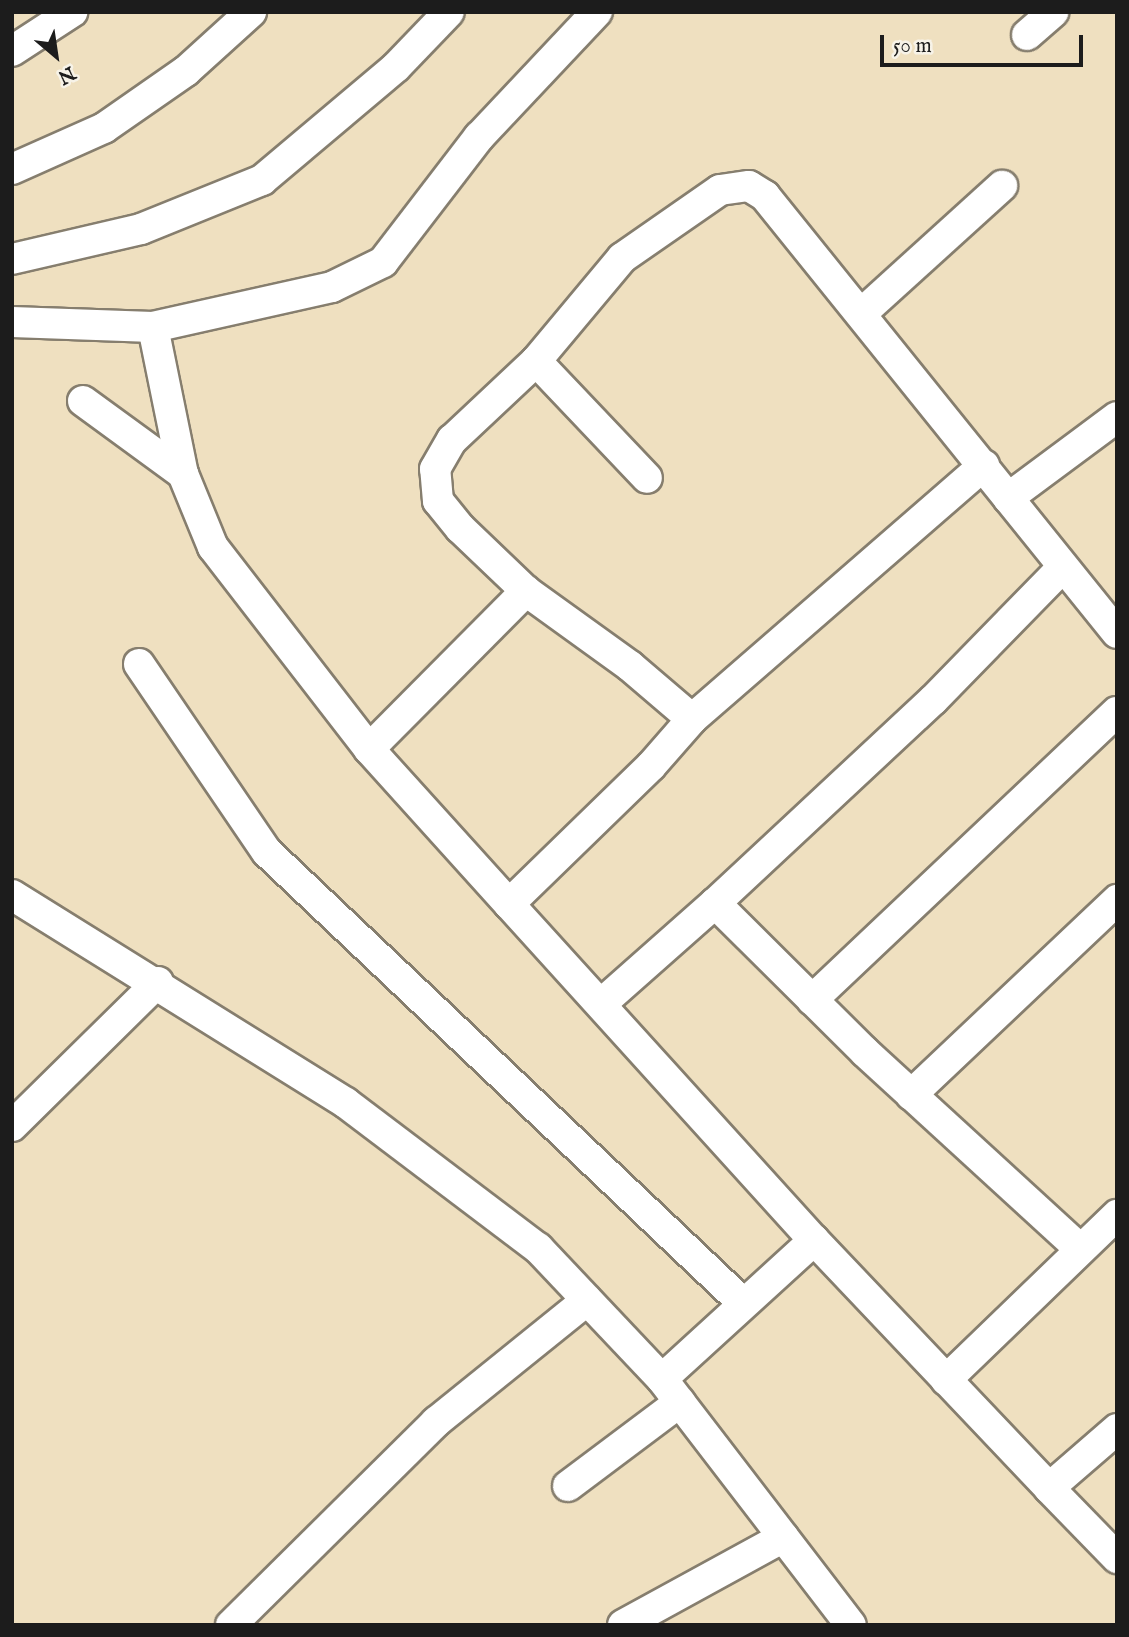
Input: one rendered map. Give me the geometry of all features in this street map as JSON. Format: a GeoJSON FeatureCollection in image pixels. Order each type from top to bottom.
{"type":"FeatureCollection","features":[{"type":"Feature","properties":{"kind":"street"},"geometry":{"type":"LineString","coordinates":[[12,51],[72,12]]}},
{"type":"Feature","properties":{"kind":"street"},"geometry":{"type":"LineString","coordinates":[[12,169],[104,128],[186,71],[251,12]]}},
{"type":"Feature","properties":{"kind":"street"},"geometry":{"type":"LineString","coordinates":[[12,259],[141,229],[262,180],[396,67],[449,12]]}},
{"type":"Feature","properties":{"kind":"street"},"geometry":{"type":"LineString","coordinates":[[12,322],[153,327],[332,286],[383,262],[479,137],[597,12]]}},
{"type":"Feature","properties":{"kind":"street"},"geometry":{"type":"LineString","coordinates":[[1027,35],[1053,12]]}},
{"type":"Feature","properties":{"kind":"street"},"geometry":{"type":"LineString","coordinates":[[692,719],[630,666],[526,592],[460,528],[438,500],[435,469],[452,440],[536,361],[622,258],[720,190],[749,186],[765,196],[863,312],[984,465],[1061,569],[1117,633]]}},
{"type":"Feature","properties":{"kind":"street"},"geometry":{"type":"LineString","coordinates":[[863,312],[1002,186]]}},
{"type":"Feature","properties":{"kind":"street"},"geometry":{"type":"LineString","coordinates":[[153,327],[183,474],[213,547],[369,748],[814,1240],[1117,1558]]}},
{"type":"Feature","properties":{"kind":"street"},"geometry":{"type":"LineString","coordinates":[[536,361],[647,478]]}},
{"type":"Feature","properties":{"kind":"street"},"geometry":{"type":"LineString","coordinates":[[83,401],[183,474]]}},
{"type":"Feature","properties":{"kind":"street"},"geometry":{"type":"LineString","coordinates":[[1008,498],[1117,417]]}},
{"type":"Feature","properties":{"kind":"street"},"geometry":{"type":"LineString","coordinates":[[509,904],[652,766],[692,719],[984,465]]}},
{"type":"Feature","properties":{"kind":"street"},"geometry":{"type":"LineString","coordinates":[[601,1004],[715,903],[933,700],[1061,569]]}},
{"type":"Feature","properties":{"kind":"street"},"geometry":{"type":"LineString","coordinates":[[369,748],[526,592]]}},
{"type":"Feature","properties":{"kind":"street"},"geometry":{"type":"LineString","coordinates":[[139,664],[267,852],[743,1303]]}},
{"type":"Feature","properties":{"kind":"street"},"geometry":{"type":"LineString","coordinates":[[812,1000],[1117,712]]}},
{"type":"Feature","properties":{"kind":"street"},"geometry":{"type":"LineString","coordinates":[[12,895],[158,982],[346,1103],[538,1248],[671,1391],[851,1625]]}},
{"type":"Feature","properties":{"kind":"street"},"geometry":{"type":"LineString","coordinates":[[911,1095],[1117,900]]}},
{"type":"Feature","properties":{"kind":"street"},"geometry":{"type":"LineString","coordinates":[[715,903],[911,1095],[1080,1249]]}},
{"type":"Feature","properties":{"kind":"street"},"geometry":{"type":"LineString","coordinates":[[12,1126],[158,982]]}},
{"type":"Feature","properties":{"kind":"street"},"geometry":{"type":"LineString","coordinates":[[946,1380],[1117,1215]]}},
{"type":"Feature","properties":{"kind":"street"},"geometry":{"type":"LineString","coordinates":[[568,1486],[671,1391],[743,1303],[814,1240]]}},
{"type":"Feature","properties":{"kind":"street"},"geometry":{"type":"LineString","coordinates":[[231,1625],[436,1422],[587,1300]]}},
{"type":"Feature","properties":{"kind":"street"},"geometry":{"type":"LineString","coordinates":[[1049,1488],[1117,1429]]}},
{"type":"Feature","properties":{"kind":"street"},"geometry":{"type":"LineString","coordinates":[[623,1625],[783,1537]]}}]}
